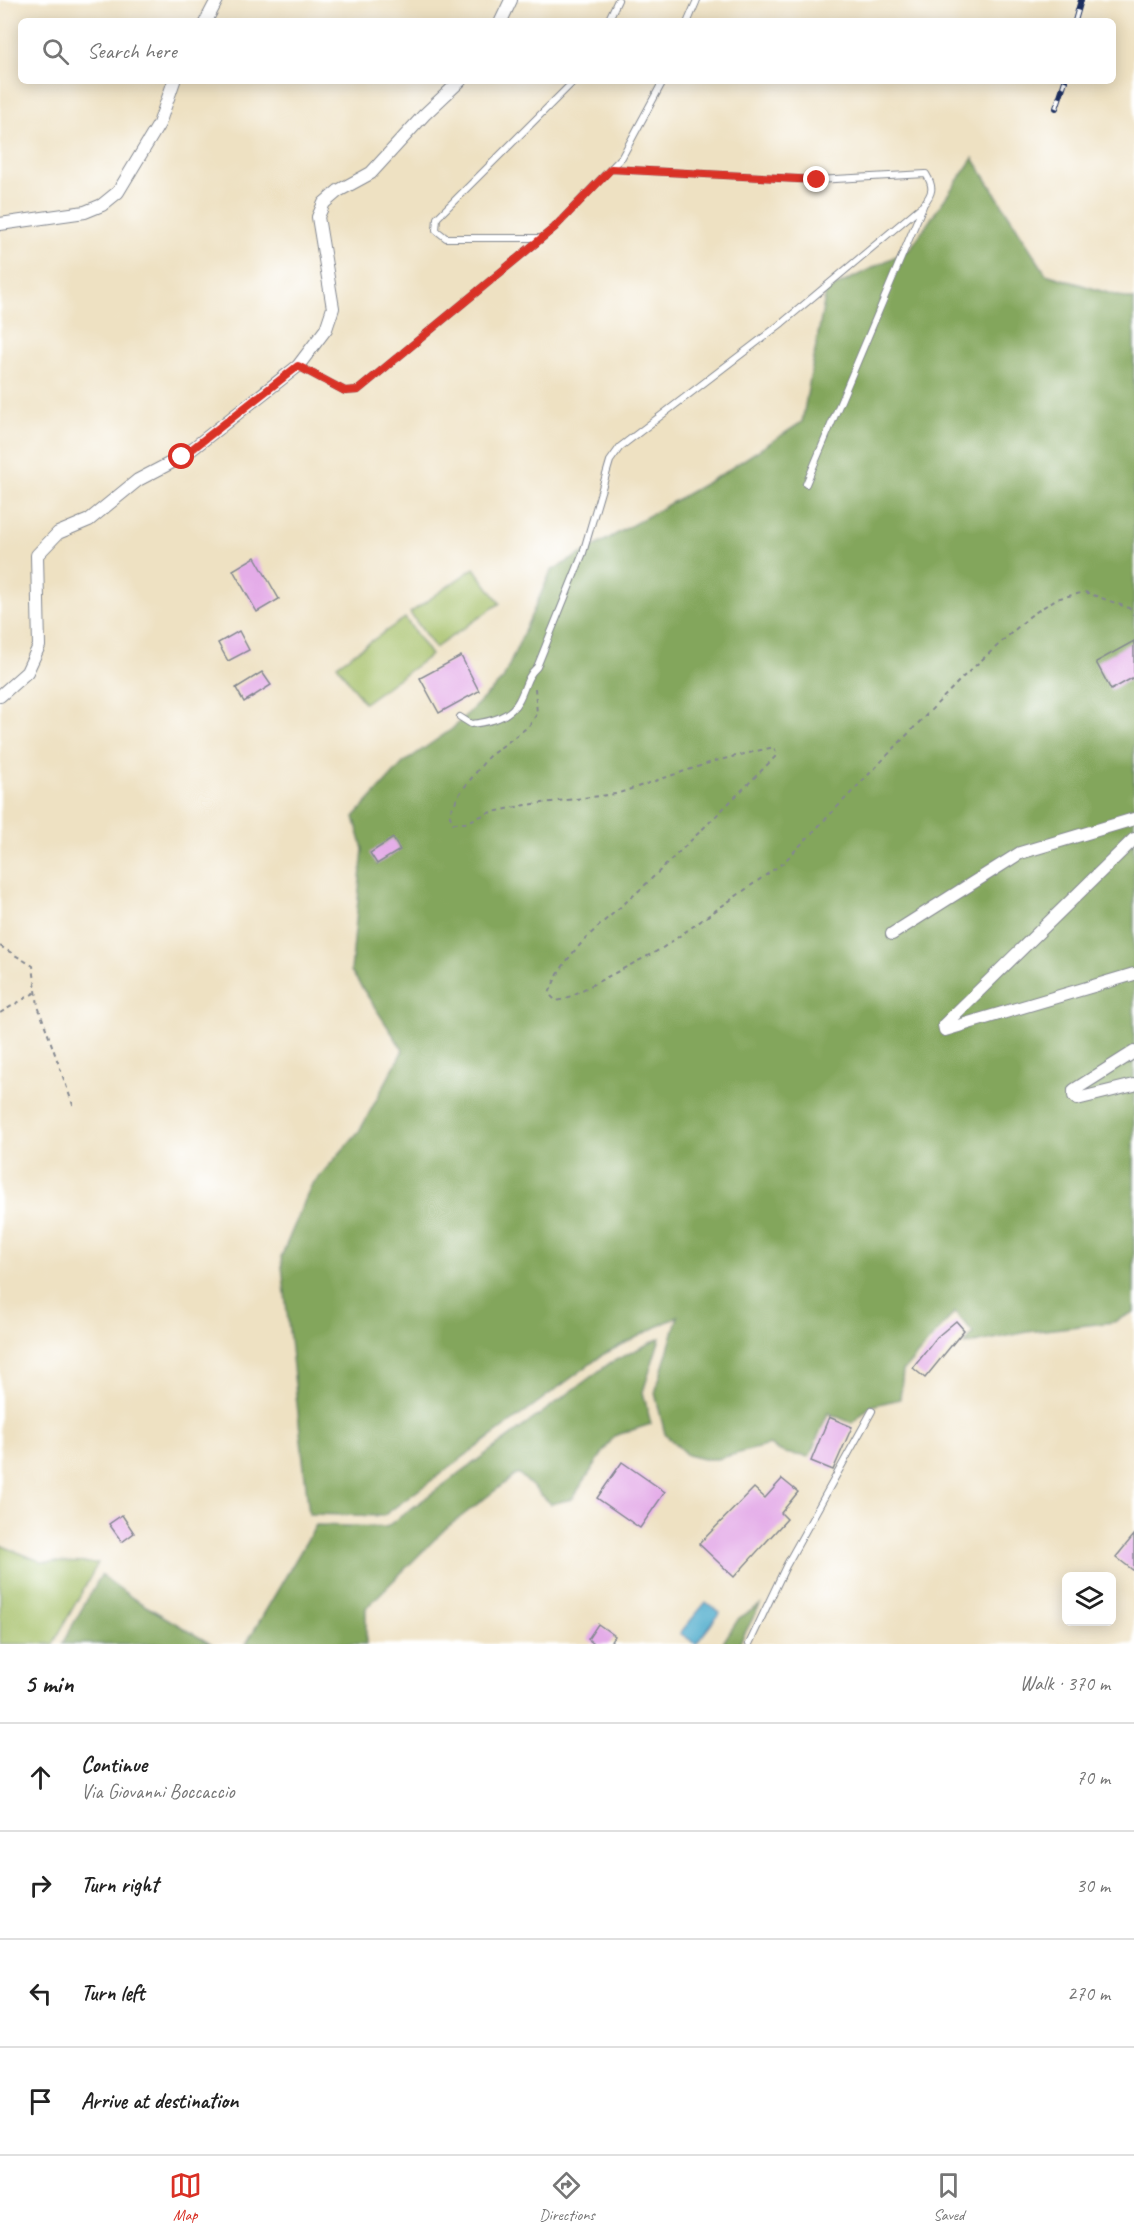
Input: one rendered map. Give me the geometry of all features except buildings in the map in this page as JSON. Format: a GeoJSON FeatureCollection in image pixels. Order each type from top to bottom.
{"type":"FeatureCollection","features":[{"type":"Feature","properties":{"kind":"street"},"geometry":{"type":"LineString","coordinates":[[208,18],[217,0]]}},
{"type":"Feature","properties":{"kind":"street"},"geometry":{"type":"LineString","coordinates":[[502,18],[511,0]]}},
{"type":"Feature","properties":{"kind":"street"},"geometry":{"type":"LineString","coordinates":[[0,225],[85,212],[102,205],[118,192],[159,124],[173,84]]}},
{"type":"Feature","properties":{"kind":"street"},"geometry":{"type":"LineString","coordinates":[[0,696],[27,672],[39,646],[37,555],[58,533],[89,520],[138,480],[182,457],[298,366],[326,329],[333,308],[318,217],[324,203],[371,173],[424,115],[457,84]]}},
{"type":"Feature","properties":{"kind":"street"},"geometry":{"type":"LineString","coordinates":[[892,934],[1020,853],[1134,819]]}},
{"type":"Feature","properties":{"kind":"street"},"geometry":{"type":"LineString","coordinates":[[1134,839],[944,1025],[945,1030],[1134,974]]}},
{"type":"Feature","properties":{"kind":"street"},"geometry":{"type":"LineString","coordinates":[[1134,1052],[1084,1082],[1074,1090],[1074,1096],[1077,1099],[1134,1085]]}},
{"type":"Feature","properties":{"kind":"lane"},"geometry":{"type":"LineString","coordinates":[[609,18],[618,0]]}},
{"type":"Feature","properties":{"kind":"lane"},"geometry":{"type":"LineString","coordinates":[[689,18],[697,0]]}},
{"type":"Feature","properties":{"kind":"lane"},"geometry":{"type":"LineString","coordinates":[[541,238],[446,238],[436,230],[437,218],[571,84]]}},
{"type":"Feature","properties":{"kind":"lane"},"geometry":{"type":"LineString","coordinates":[[298,366],[345,391],[358,390],[541,238],[611,169],[622,157],[661,84]]}},
{"type":"Feature","properties":{"kind":"lane"},"geometry":{"type":"LineString","coordinates":[[460,717],[471,724],[492,722],[512,710],[519,700],[529,674],[537,667],[583,553],[610,461],[620,447],[782,323],[923,205],[931,196],[933,186],[926,174],[817,180],[611,169]]}},
{"type":"Feature","properties":{"kind":"lane"},"geometry":{"type":"LineString","coordinates":[[806,484],[923,205]]}},
{"type":"Feature","properties":{"kind":"lane"},"geometry":{"type":"LineString","coordinates":[[749,1644],[786,1566],[872,1411]]}},
{"type":"Feature","properties":{"kind":"path"},"geometry":{"type":"LineString","coordinates":[[537,667],[537,714],[529,726],[488,757],[475,772],[449,814],[453,823],[465,823],[488,813],[526,805],[616,794],[715,761],[774,747],[777,755],[622,906],[572,951],[556,975],[549,994],[556,1001],[661,949],[783,863],[963,677],[1030,616],[1047,604],[1056,599],[1085,592],[1129,608],[1134,615]]}},
{"type":"Feature","properties":{"kind":"path"},"geometry":{"type":"LineString","coordinates":[[0,946],[33,966],[38,1006],[73,1105]]}},
{"type":"Feature","properties":{"kind":"path"},"geometry":{"type":"LineString","coordinates":[[0,1013],[36,992]]}},
{"type":"Feature","properties":{"kind":"green space"},"geometry":{"type":"Polygon","coordinates":[[[973,158],[1046,274],[1134,299],[1134,1312],[1114,1322],[1027,1332],[965,1345],[973,1333],[955,1312],[903,1371],[900,1399],[871,1406],[852,1423],[828,1413],[809,1457],[784,1453],[769,1445],[717,1459],[703,1459],[687,1455],[665,1434],[655,1393],[678,1316],[604,1354],[383,1516],[309,1514],[281,1257],[311,1186],[360,1130],[403,1050],[351,971],[363,849],[354,817],[403,763],[452,729],[503,679],[551,571],[722,474],[802,422],[826,291],[910,249],[973,158]]]}},
{"type":"Feature","properties":{"kind":"green space"},"geometry":{"type":"Polygon","coordinates":[[[474,568],[500,603],[435,648],[410,613],[474,568]]]}},
{"type":"Feature","properties":{"kind":"green space"},"geometry":{"type":"Polygon","coordinates":[[[405,618],[431,655],[364,703],[337,665],[405,618]]]}},
{"type":"Feature","properties":{"kind":"green space"},"geometry":{"type":"Polygon","coordinates":[[[660,1338],[643,1392],[651,1424],[614,1436],[572,1499],[551,1504],[518,1473],[445,1529],[366,1608],[366,1644],[246,1644],[316,1525],[386,1527],[610,1363],[660,1338]]]}},
{"type":"Feature","properties":{"kind":"green space"},"geometry":{"type":"Polygon","coordinates":[[[0,1545],[42,1562],[98,1563],[53,1644],[0,1644],[0,1545]]]}},
{"type":"Feature","properties":{"kind":"green space"},"geometry":{"type":"Polygon","coordinates":[[[101,1575],[134,1599],[211,1644],[62,1644],[101,1575]]]}},
{"type":"Feature","properties":{"kind":"green space"},"geometry":{"type":"Polygon","coordinates":[[[760,1605],[739,1644],[722,1644],[739,1618],[760,1605]]]}},
{"type":"Feature","properties":{"kind":"water"},"geometry":{"type":"Polygon","coordinates":[[[706,1602],[720,1613],[696,1644],[680,1633],[706,1602]]]}},
{"type":"Feature","properties":{"kind":"railway"},"geometry":{"type":"LineString","coordinates":[[1076,18],[1081,0]]}},
{"type":"Feature","properties":{"kind":"railway"},"geometry":{"type":"LineString","coordinates":[[1056,108],[1064,84]]}},
{"type":"Feature","properties":{"kind":"route"},"geometry":{"type":"LineString","coordinates":[[182,457],[298,366],[345,391],[358,390],[554,228],[611,169],[817,180]]}}]}
